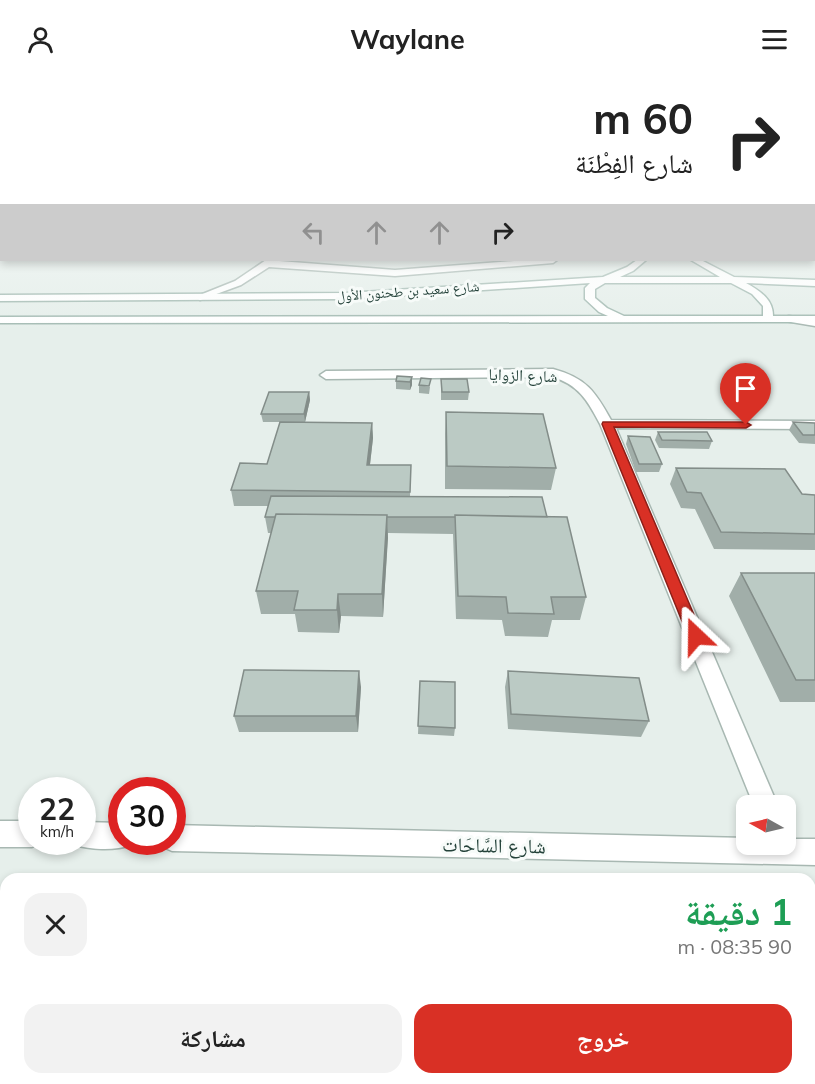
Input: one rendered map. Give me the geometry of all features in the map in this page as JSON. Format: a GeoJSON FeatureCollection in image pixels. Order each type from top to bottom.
{"type":"FeatureCollection","features":[{"type":"Feature","properties":{"kind":"main road"},"geometry":{"type":"LineString","coordinates":[[200,297],[240,283],[269,262],[395,273],[541,261]]}},
{"type":"Feature","properties":{"kind":"main road"},"geometry":{"type":"LineString","coordinates":[[627,319],[603,310],[590,298],[590,288],[603,280],[625,272],[641,261]]}},
{"type":"Feature","properties":{"kind":"main road"},"geometry":{"type":"LineString","coordinates":[[697,261],[763,299],[768,305],[768,319]]}},
{"type":"Feature","properties":{"kind":"main road","name":"شارع سعيد بن طحنون الأول"},"geometry":{"type":"LineString","coordinates":[[0,298],[346,296],[603,280],[733,280],[815,284]]}},
{"type":"Feature","properties":{"kind":"main road","name":"شارع سعيد بن طحنون الأول"},"geometry":{"type":"LineString","coordinates":[[0,320],[789,319],[815,321]]}},
{"type":"Feature","properties":{"kind":"main road","name":"شارع الزوايا"},"geometry":{"type":"LineString","coordinates":[[326,375],[554,373],[579,382],[587,389],[607,424],[761,795]]}},
{"type":"Feature","properties":{"kind":"main road"},"geometry":{"type":"LineString","coordinates":[[607,424],[815,425]]}},
{"type":"Feature","properties":{"kind":"main road"},"geometry":{"type":"LineString","coordinates":[[0,834],[18,834]]}},
{"type":"Feature","properties":{"kind":"main road","name":"شارع السَّاحَات"},"geometry":{"type":"LineString","coordinates":[[186,838],[736,847]]}},
{"type":"Feature","properties":{"kind":"main road","name":"شارع السَّاحَات"},"geometry":{"type":"LineString","coordinates":[[796,850],[815,852]]}},
{"type":"Feature","properties":{"kind":"building"},"geometry":{"type":"Polygon","coordinates":[[[397,376],[412,377],[410,382],[396,381],[397,376]]]}},
{"type":"Feature","properties":{"kind":"building"},"geometry":{"type":"Polygon","coordinates":[[[421,378],[431,379],[429,386],[419,385],[421,378]]]}},
{"type":"Feature","properties":{"kind":"building"},"geometry":{"type":"Polygon","coordinates":[[[441,379],[467,379],[469,392],[442,392],[441,379]]]}},
{"type":"Feature","properties":{"kind":"building"},"geometry":{"type":"Polygon","coordinates":[[[269,392],[309,392],[304,414],[261,414],[269,392]]]}},
{"type":"Feature","properties":{"kind":"building"},"geometry":{"type":"Polygon","coordinates":[[[446,412],[543,414],[556,468],[447,466],[446,412]]]}},
{"type":"Feature","properties":{"kind":"building"},"geometry":{"type":"Polygon","coordinates":[[[280,422],[372,423],[367,465],[411,465],[410,492],[231,490],[240,463],[267,464],[280,422]]]}},
{"type":"Feature","properties":{"kind":"building"},"geometry":{"type":"Polygon","coordinates":[[[793,422],[815,423],[815,435],[803,435],[793,422]]]}},
{"type":"Feature","properties":{"kind":"building"},"geometry":{"type":"Polygon","coordinates":[[[658,432],[707,432],[712,441],[662,440],[658,432]]]}},
{"type":"Feature","properties":{"kind":"building"},"geometry":{"type":"Polygon","coordinates":[[[628,436],[650,437],[662,464],[639,464],[628,436]]]}},
{"type":"Feature","properties":{"kind":"building"},"geometry":{"type":"Polygon","coordinates":[[[676,468],[785,469],[802,494],[815,495],[815,534],[721,532],[701,493],[687,492],[676,468]]]}},
{"type":"Feature","properties":{"kind":"building"},"geometry":{"type":"Polygon","coordinates":[[[271,496],[542,497],[547,517],[276,514],[275,517],[265,517],[271,496]]]}},
{"type":"Feature","properties":{"kind":"building"},"geometry":{"type":"Polygon","coordinates":[[[276,514],[387,515],[382,594],[338,594],[337,610],[294,610],[298,591],[256,591],[276,514]]]}},
{"type":"Feature","properties":{"kind":"building"},"geometry":{"type":"Polygon","coordinates":[[[455,515],[567,517],[586,597],[551,597],[554,614],[508,613],[506,597],[458,596],[455,515]]]}},
{"type":"Feature","properties":{"kind":"building"},"geometry":{"type":"Polygon","coordinates":[[[741,573],[815,573],[815,680],[796,680],[741,573]]]}},
{"type":"Feature","properties":{"kind":"building"},"geometry":{"type":"Polygon","coordinates":[[[244,670],[359,671],[356,716],[234,716],[244,670]]]}},
{"type":"Feature","properties":{"kind":"building"},"geometry":{"type":"Polygon","coordinates":[[[508,671],[639,678],[649,721],[511,714],[508,671]]]}},
{"type":"Feature","properties":{"kind":"building"},"geometry":{"type":"Polygon","coordinates":[[[420,681],[455,682],[455,728],[418,726],[420,681]]]}},
{"type":"Feature","properties":{"kind":"route"},"geometry":{"type":"LineString","coordinates":[[696,636],[607,424],[746,425]]}}]}
